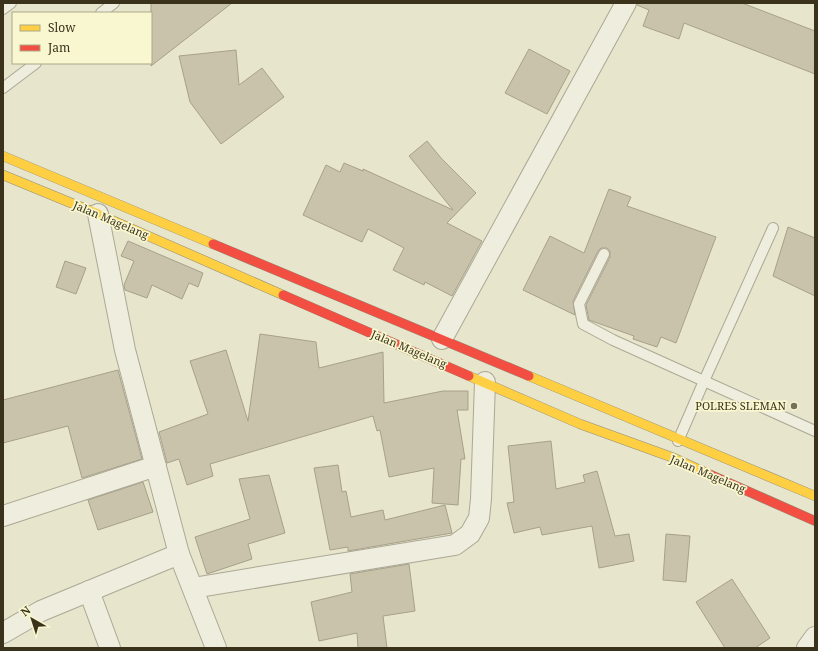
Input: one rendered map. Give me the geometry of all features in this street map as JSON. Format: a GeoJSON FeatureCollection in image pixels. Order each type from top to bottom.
{"type":"FeatureCollection","features":[{"type":"Feature","properties":{"kind":"highway","name":"Jalan Magelang"},"geometry":{"type":"LineString","coordinates":[[3,156],[442,339],[678,440],[815,496]]}},
{"type":"Feature","properties":{"kind":"highway","name":"Jalan Magelang"},"geometry":{"type":"LineString","coordinates":[[3,175],[98,214],[580,424],[674,458],[815,520]]}},
{"type":"Feature","properties":{"kind":"street"},"geometry":{"type":"LineString","coordinates":[[442,339],[626,3]]}},
{"type":"Feature","properties":{"kind":"street"},"geometry":{"type":"LineString","coordinates":[[98,214],[125,350],[156,466],[180,554],[216,648]]}},
{"type":"Feature","properties":{"kind":"street"},"geometry":{"type":"LineString","coordinates":[[193,588],[455,545],[470,534],[478,518],[481,498],[485,382]]}},
{"type":"Feature","properties":{"kind":"street"},"geometry":{"type":"LineString","coordinates":[[3,516],[156,466]]}},
{"type":"Feature","properties":{"kind":"street"},"geometry":{"type":"LineString","coordinates":[[3,633],[41,611],[180,554]]}},
{"type":"Feature","properties":{"kind":"street"},"geometry":{"type":"LineString","coordinates":[[89,591],[110,648]]}},
{"type":"Feature","properties":{"kind":"street"},"geometry":{"type":"LineString","coordinates":[[807,648],[815,636]]}},
{"type":"Feature","properties":{"kind":"lane"},"geometry":{"type":"LineString","coordinates":[[3,9],[11,3]]}},
{"type":"Feature","properties":{"kind":"lane"},"geometry":{"type":"LineString","coordinates":[[102,12],[114,3]]}},
{"type":"Feature","properties":{"kind":"lane"},"geometry":{"type":"LineString","coordinates":[[3,88],[35,64]]}},
{"type":"Feature","properties":{"kind":"lane"},"geometry":{"type":"LineString","coordinates":[[674,458],[678,440],[773,228]]}},
{"type":"Feature","properties":{"kind":"lane"},"geometry":{"type":"LineString","coordinates":[[604,254],[579,304],[583,324],[613,340],[815,430]]}},
{"type":"Feature","properties":{"kind":"building"},"geometry":{"type":"Polygon","coordinates":[[[151,3],[232,3],[151,66],[151,3]]]}},
{"type":"Feature","properties":{"kind":"building"},"geometry":{"type":"Polygon","coordinates":[[[637,3],[742,3],[815,31],[815,74],[684,23],[679,39],[643,26],[649,10],[637,5],[637,3]]]}},
{"type":"Feature","properties":{"kind":"building"},"geometry":{"type":"Polygon","coordinates":[[[529,49],[570,71],[547,114],[505,93],[529,49]]]}},
{"type":"Feature","properties":{"kind":"building"},"geometry":{"type":"Polygon","coordinates":[[[236,50],[239,85],[262,68],[284,97],[221,144],[190,102],[179,56],[236,50]]]}},
{"type":"Feature","properties":{"kind":"building"},"geometry":{"type":"Polygon","coordinates":[[[427,141],[441,158],[476,193],[447,223],[482,241],[452,296],[425,282],[424,285],[393,270],[404,248],[368,229],[362,242],[303,215],[326,165],[340,172],[344,163],[363,171],[363,169],[453,210],[409,156],[427,141]]]}},
{"type":"Feature","properties":{"kind":"building"},"geometry":{"type":"Polygon","coordinates":[[[609,189],[631,197],[627,206],[716,237],[676,343],[661,337],[657,347],[633,339],[634,336],[589,320],[586,305],[610,257],[610,251],[607,248],[601,248],[598,251],[573,301],[575,315],[523,290],[550,236],[584,253],[609,189]]]}},
{"type":"Feature","properties":{"kind":"building"},"geometry":{"type":"Polygon","coordinates":[[[788,227],[815,238],[815,296],[773,276],[788,227]]]}},
{"type":"Feature","properties":{"kind":"building"},"geometry":{"type":"Polygon","coordinates":[[[128,241],[203,273],[198,287],[189,283],[182,299],[152,285],[147,298],[125,290],[124,285],[134,261],[121,256],[128,241]]]}},
{"type":"Feature","properties":{"kind":"building"},"geometry":{"type":"Polygon","coordinates":[[[65,261],[86,268],[76,294],[56,287],[65,261]]]}},
{"type":"Feature","properties":{"kind":"building"},"geometry":{"type":"Polygon","coordinates":[[[260,334],[316,342],[319,368],[383,352],[384,403],[443,391],[468,391],[468,410],[457,410],[465,459],[461,459],[458,505],[432,503],[434,468],[389,477],[380,430],[377,431],[373,416],[210,464],[213,476],[187,485],[179,459],[167,463],[159,432],[208,414],[190,361],[226,350],[248,421],[260,334]]]}},
{"type":"Feature","properties":{"kind":"building"},"geometry":{"type":"Polygon","coordinates":[[[118,370],[142,459],[82,478],[68,426],[3,443],[3,400],[118,370]]]}},
{"type":"Feature","properties":{"kind":"building"},"geometry":{"type":"Polygon","coordinates":[[[551,441],[556,489],[585,482],[583,475],[597,471],[615,536],[629,534],[634,561],[599,568],[592,526],[542,535],[540,527],[514,533],[507,503],[514,502],[508,446],[551,441]]]}},
{"type":"Feature","properties":{"kind":"building"},"geometry":{"type":"Polygon","coordinates":[[[338,465],[342,492],[346,491],[351,517],[383,510],[385,520],[445,505],[452,533],[348,551],[348,547],[330,550],[314,468],[338,465]]]}},
{"type":"Feature","properties":{"kind":"building"},"geometry":{"type":"Polygon","coordinates":[[[269,475],[285,533],[248,544],[252,559],[207,574],[195,537],[250,519],[239,479],[269,475]]]}},
{"type":"Feature","properties":{"kind":"building"},"geometry":{"type":"Polygon","coordinates":[[[143,482],[153,512],[98,530],[88,500],[143,482]]]}},
{"type":"Feature","properties":{"kind":"building"},"geometry":{"type":"Polygon","coordinates":[[[666,534],[690,536],[686,582],[663,580],[666,534]]]}},
{"type":"Feature","properties":{"kind":"building"},"geometry":{"type":"Polygon","coordinates":[[[409,564],[415,611],[383,616],[387,648],[358,648],[357,633],[319,641],[311,602],[352,592],[350,574],[409,564]]]}},
{"type":"Feature","properties":{"kind":"building"},"geometry":{"type":"Polygon","coordinates":[[[732,579],[770,638],[755,648],[725,648],[696,602],[732,579]]]}},
{"type":"Feature","properties":{"kind":"traffic: slow"},"geometry":{"type":"LineString","coordinates":[[3,156],[213,244]]}},
{"type":"Feature","properties":{"kind":"traffic: slow"},"geometry":{"type":"LineString","coordinates":[[3,175],[98,214],[283,295]]}},
{"type":"Feature","properties":{"kind":"traffic: slow"},"geometry":{"type":"LineString","coordinates":[[469,376],[580,424],[674,458],[711,475]]}},
{"type":"Feature","properties":{"kind":"traffic: slow"},"geometry":{"type":"LineString","coordinates":[[529,376],[815,496]]}},
{"type":"Feature","properties":{"kind":"traffic: jam"},"geometry":{"type":"LineString","coordinates":[[213,244],[529,376]]}},
{"type":"Feature","properties":{"kind":"traffic: jam"},"geometry":{"type":"LineString","coordinates":[[283,295],[469,376]]}},
{"type":"Feature","properties":{"kind":"traffic: jam"},"geometry":{"type":"LineString","coordinates":[[711,475],[815,521]]}},
{"type":"Feature","properties":{"kind":"place","name":"POLRES SLEMAN"},"geometry":{"type":"Point","coordinates":[794,406]}}]}
